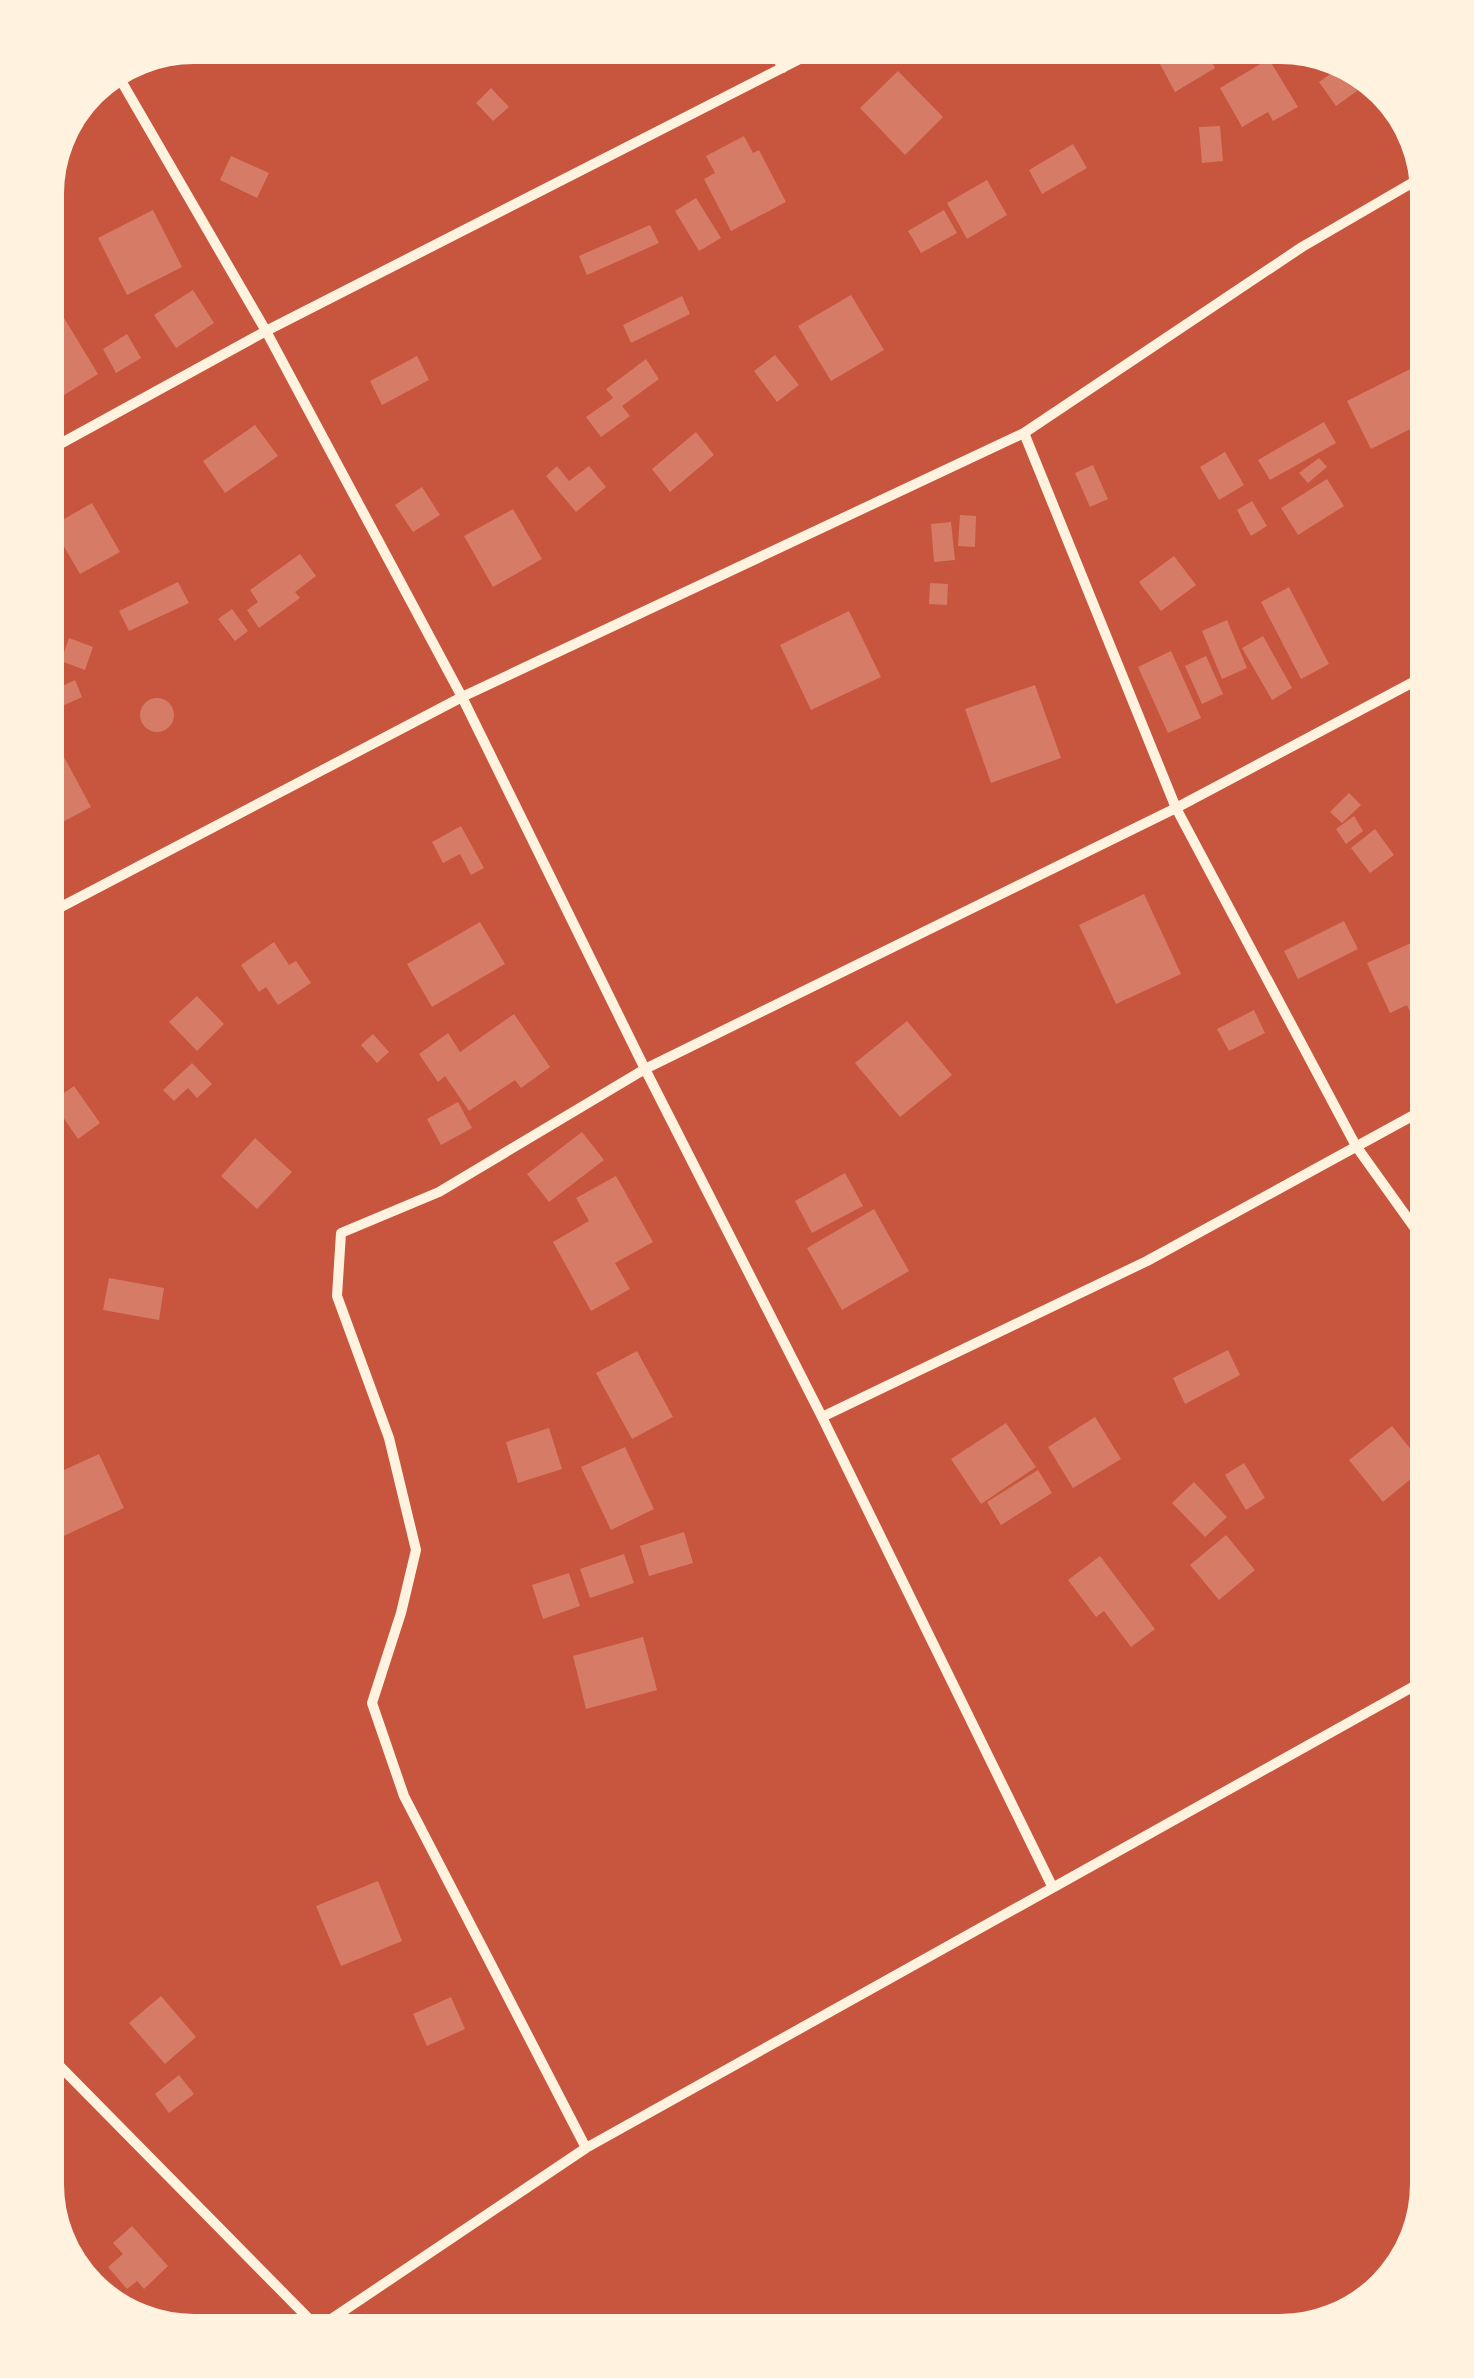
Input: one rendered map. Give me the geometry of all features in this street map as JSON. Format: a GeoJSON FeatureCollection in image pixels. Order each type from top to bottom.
{"type":"FeatureCollection","features":[{"type":"Feature","properties":{"kind":"street"},"geometry":{"type":"LineString","coordinates":[[777,58],[783,68]]}},
{"type":"Feature","properties":{"kind":"street"},"geometry":{"type":"LineString","coordinates":[[58,445],[266,332],[802,58]]}},
{"type":"Feature","properties":{"kind":"street"},"geometry":{"type":"LineString","coordinates":[[120,79],[266,332],[462,697],[1052,1886]]}},
{"type":"Feature","properties":{"kind":"street"},"geometry":{"type":"LineString","coordinates":[[58,909],[462,697],[1024,433],[1302,247],[1415,181]]}},
{"type":"Feature","properties":{"kind":"street"},"geometry":{"type":"LineString","coordinates":[[1024,433],[1176,808],[1356,1146],[1416,1231]]}},
{"type":"Feature","properties":{"kind":"street"},"geometry":{"type":"LineString","coordinates":[[586,2148],[404,1796],[372,1703],[402,1613],[416,1550],[389,1438],[338,1296],[341,1234],[439,1192],[645,1070],[1176,808],[1416,681]]}},
{"type":"Feature","properties":{"kind":"street"},"geometry":{"type":"LineString","coordinates":[[822,1417],[1147,1261],[1416,1114]]}},
{"type":"Feature","properties":{"kind":"street"},"geometry":{"type":"LineString","coordinates":[[330,2320],[586,2148],[1416,1684]]}},
{"type":"Feature","properties":{"kind":"street"},"geometry":{"type":"LineString","coordinates":[[58,2064],[310,2320]]}},
{"type":"Feature","properties":{"kind":"building"},"geometry":{"type":"Polygon","coordinates":[[[1170,58],[1209,58],[1215,68],[1175,92],[1160,64],[1170,58]]]}},
{"type":"Feature","properties":{"kind":"building"},"geometry":{"type":"Polygon","coordinates":[[[1269,59],[1298,107],[1273,121],[1268,112],[1242,127],[1220,88],[1269,59]]]}},
{"type":"Feature","properties":{"kind":"building"},"geometry":{"type":"Polygon","coordinates":[[[1336,70],[1345,74],[1357,91],[1336,106],[1319,82],[1336,70]]]}},
{"type":"Feature","properties":{"kind":"building"},"geometry":{"type":"Polygon","coordinates":[[[898,71],[943,117],[905,155],[860,108],[898,71]]]}},
{"type":"Feature","properties":{"kind":"building"},"geometry":{"type":"Polygon","coordinates":[[[491,88],[509,107],[493,121],[476,103],[491,88]]]}},
{"type":"Feature","properties":{"kind":"building"},"geometry":{"type":"Polygon","coordinates":[[[1220,126],[1223,161],[1202,163],[1199,127],[1220,126]]]}},
{"type":"Feature","properties":{"kind":"building"},"geometry":{"type":"Polygon","coordinates":[[[744,136],[753,153],[759,150],[786,202],[731,231],[704,179],[715,173],[706,156],[744,136]]]}},
{"type":"Feature","properties":{"kind":"building"},"geometry":{"type":"Polygon","coordinates":[[[1073,144],[1087,168],[1042,194],[1029,170],[1073,144]]]}},
{"type":"Feature","properties":{"kind":"building"},"geometry":{"type":"Polygon","coordinates":[[[231,156],[269,173],[257,198],[220,180],[231,156]]]}},
{"type":"Feature","properties":{"kind":"building"},"geometry":{"type":"Polygon","coordinates":[[[987,180],[1007,215],[967,239],[947,203],[987,180]]]}},
{"type":"Feature","properties":{"kind":"building"},"geometry":{"type":"Polygon","coordinates":[[[696,198],[721,238],[699,251],[675,211],[696,198]]]}},
{"type":"Feature","properties":{"kind":"building"},"geometry":{"type":"Polygon","coordinates":[[[153,210],[182,267],[127,295],[98,238],[153,210]]]}},
{"type":"Feature","properties":{"kind":"building"},"geometry":{"type":"Polygon","coordinates":[[[944,210],[957,233],[921,253],[908,231],[944,210]]]}},
{"type":"Feature","properties":{"kind":"building"},"geometry":{"type":"Polygon","coordinates":[[[650,225],[659,243],[587,275],[579,256],[650,225]]]}},
{"type":"Feature","properties":{"kind":"building"},"geometry":{"type":"Polygon","coordinates":[[[193,290],[214,323],[176,348],[154,315],[193,290]]]}},
{"type":"Feature","properties":{"kind":"building"},"geometry":{"type":"Polygon","coordinates":[[[851,295],[884,350],[831,381],[798,326],[851,295]]]}},
{"type":"Feature","properties":{"kind":"building"},"geometry":{"type":"Polygon","coordinates":[[[682,296],[690,314],[631,343],[623,325],[682,296]]]}},
{"type":"Feature","properties":{"kind":"building"},"geometry":{"type":"Polygon","coordinates":[[[61,313],[98,374],[58,399],[61,313]]]}},
{"type":"Feature","properties":{"kind":"building"},"geometry":{"type":"Polygon","coordinates":[[[127,334],[141,358],[116,373],[103,349],[127,334]]]}},
{"type":"Feature","properties":{"kind":"building"},"geometry":{"type":"Polygon","coordinates":[[[775,355],[799,385],[777,402],[754,371],[775,355]]]}},
{"type":"Feature","properties":{"kind":"building"},"geometry":{"type":"Polygon","coordinates":[[[417,356],[429,380],[382,405],[370,381],[417,356]]]}},
{"type":"Feature","properties":{"kind":"building"},"geometry":{"type":"Polygon","coordinates":[[[646,359],[659,379],[622,406],[630,416],[601,437],[586,417],[613,398],[606,389],[646,359]]]}},
{"type":"Feature","properties":{"kind":"building"},"geometry":{"type":"Polygon","coordinates":[[[1416,366],[1416,426],[1371,449],[1347,401],[1416,366]]]}},
{"type":"Feature","properties":{"kind":"building"},"geometry":{"type":"Polygon","coordinates":[[[1324,422],[1336,443],[1270,480],[1258,460],[1324,422]]]}},
{"type":"Feature","properties":{"kind":"building"},"geometry":{"type":"Polygon","coordinates":[[[255,425],[278,456],[225,493],[203,461],[255,425]]]}},
{"type":"Feature","properties":{"kind":"building"},"geometry":{"type":"Polygon","coordinates":[[[696,432],[714,455],[670,492],[652,469],[696,432]]]}},
{"type":"Feature","properties":{"kind":"building"},"geometry":{"type":"Polygon","coordinates":[[[1225,452],[1244,485],[1219,500],[1200,467],[1225,452]]]}},
{"type":"Feature","properties":{"kind":"building"},"geometry":{"type":"Polygon","coordinates":[[[1319,458],[1327,467],[1308,483],[1299,473],[1319,458]]]}},
{"type":"Feature","properties":{"kind":"building"},"geometry":{"type":"Polygon","coordinates":[[[1093,465],[1108,499],[1090,507],[1075,473],[1093,465]]]}},
{"type":"Feature","properties":{"kind":"building"},"geometry":{"type":"Polygon","coordinates":[[[557,466],[569,481],[589,466],[606,487],[576,512],[546,476],[557,466]]]}},
{"type":"Feature","properties":{"kind":"building"},"geometry":{"type":"Polygon","coordinates":[[[1327,479],[1344,506],[1298,535],[1281,508],[1327,479]]]}},
{"type":"Feature","properties":{"kind":"building"},"geometry":{"type":"Polygon","coordinates":[[[422,487],[440,515],[413,532],[395,505],[422,487]]]}},
{"type":"Feature","properties":{"kind":"building"},"geometry":{"type":"Polygon","coordinates":[[[1252,501],[1267,526],[1251,536],[1237,510],[1252,501]]]}},
{"type":"Feature","properties":{"kind":"building"},"geometry":{"type":"Polygon","coordinates":[[[92,503],[120,552],[80,574],[58,536],[58,523],[92,503]]]}},
{"type":"Feature","properties":{"kind":"building"},"geometry":{"type":"Polygon","coordinates":[[[513,509],[542,559],[493,587],[464,536],[513,509]]]}},
{"type":"Feature","properties":{"kind":"building"},"geometry":{"type":"Polygon","coordinates":[[[960,515],[976,516],[975,547],[958,546],[960,515]]]}},
{"type":"Feature","properties":{"kind":"building"},"geometry":{"type":"Polygon","coordinates":[[[951,522],[955,560],[934,562],[931,524],[951,522]]]}},
{"type":"Feature","properties":{"kind":"building"},"geometry":{"type":"Polygon","coordinates":[[[300,554],[316,576],[295,592],[300,598],[259,628],[247,610],[258,602],[250,590],[300,554]]]}},
{"type":"Feature","properties":{"kind":"building"},"geometry":{"type":"Polygon","coordinates":[[[1174,556],[1196,585],[1161,611],[1139,582],[1174,556]]]}},
{"type":"Feature","properties":{"kind":"building"},"geometry":{"type":"Polygon","coordinates":[[[178,582],[189,603],[129,631],[119,611],[178,582]]]}},
{"type":"Feature","properties":{"kind":"building"},"geometry":{"type":"Polygon","coordinates":[[[930,583],[948,584],[947,605],[929,604],[930,583]]]}},
{"type":"Feature","properties":{"kind":"building"},"geometry":{"type":"Polygon","coordinates":[[[1289,587],[1329,664],[1301,679],[1261,602],[1289,587]]]}},
{"type":"Feature","properties":{"kind":"building"},"geometry":{"type":"Polygon","coordinates":[[[232,609],[248,631],[235,641],[218,619],[232,609]]]}},
{"type":"Feature","properties":{"kind":"building"},"geometry":{"type":"Polygon","coordinates":[[[849,611],[881,677],[811,710],[780,645],[849,611]]]}},
{"type":"Feature","properties":{"kind":"building"},"geometry":{"type":"Polygon","coordinates":[[[1227,620],[1247,668],[1222,679],[1202,631],[1227,620]]]}},
{"type":"Feature","properties":{"kind":"building"},"geometry":{"type":"Polygon","coordinates":[[[1263,636],[1292,688],[1272,700],[1242,648],[1263,636]]]}},
{"type":"Feature","properties":{"kind":"building"},"geometry":{"type":"Polygon","coordinates":[[[69,638],[93,647],[85,670],[61,661],[69,638]]]}},
{"type":"Feature","properties":{"kind":"building"},"geometry":{"type":"Polygon","coordinates":[[[1171,651],[1201,718],[1168,733],[1138,667],[1171,651]]]}},
{"type":"Feature","properties":{"kind":"building"},"geometry":{"type":"Polygon","coordinates":[[[1206,656],[1223,694],[1202,704],[1185,666],[1206,656]]]}},
{"type":"Feature","properties":{"kind":"building"},"geometry":{"type":"Polygon","coordinates":[[[75,680],[82,697],[58,708],[58,688],[75,680]]]}},
{"type":"Feature","properties":{"kind":"building"},"geometry":{"type":"Polygon","coordinates":[[[1035,685],[1061,758],[991,783],[965,709],[1035,685]]]}},
{"type":"Feature","properties":{"kind":"building"},"geometry":{"type":"Polygon","coordinates":[[[157,698],[169,703],[174,715],[169,727],[157,732],[145,727],[140,715],[145,703],[157,698]]]}},
{"type":"Feature","properties":{"kind":"building"},"geometry":{"type":"Polygon","coordinates":[[[58,746],[91,807],[58,824],[58,746]]]}},
{"type":"Feature","properties":{"kind":"building"},"geometry":{"type":"Polygon","coordinates":[[[1349,793],[1361,805],[1342,823],[1330,812],[1349,793]]]}},
{"type":"Feature","properties":{"kind":"building"},"geometry":{"type":"Polygon","coordinates":[[[1354,816],[1363,831],[1346,844],[1336,829],[1354,816]]]}},
{"type":"Feature","properties":{"kind":"building"},"geometry":{"type":"Polygon","coordinates":[[[461,826],[484,868],[471,875],[460,854],[443,863],[432,842],[461,826]]]}},
{"type":"Feature","properties":{"kind":"building"},"geometry":{"type":"Polygon","coordinates":[[[1375,829],[1394,855],[1370,873],[1351,848],[1375,829]]]}},
{"type":"Feature","properties":{"kind":"building"},"geometry":{"type":"Polygon","coordinates":[[[1144,894],[1181,974],[1116,1004],[1079,925],[1144,894]]]}},
{"type":"Feature","properties":{"kind":"building"},"geometry":{"type":"Polygon","coordinates":[[[1344,921],[1358,949],[1298,979],[1284,951],[1344,921]]]}},
{"type":"Feature","properties":{"kind":"building"},"geometry":{"type":"Polygon","coordinates":[[[480,922],[505,964],[432,1007],[407,964],[480,922]]]}},
{"type":"Feature","properties":{"kind":"building"},"geometry":{"type":"Polygon","coordinates":[[[1416,941],[1416,1017],[1413,1018],[1407,1005],[1390,1013],[1367,963],[1416,941]]]}},
{"type":"Feature","properties":{"kind":"building"},"geometry":{"type":"Polygon","coordinates":[[[274,942],[289,965],[296,961],[311,983],[278,1005],[266,987],[259,992],[241,965],[274,942]]]}},
{"type":"Feature","properties":{"kind":"building"},"geometry":{"type":"Polygon","coordinates":[[[197,996],[224,1024],[197,1051],[169,1022],[197,996]]]}},
{"type":"Feature","properties":{"kind":"building"},"geometry":{"type":"Polygon","coordinates":[[[1254,1010],[1265,1033],[1229,1051],[1217,1029],[1254,1010]]]}},
{"type":"Feature","properties":{"kind":"building"},"geometry":{"type":"Polygon","coordinates":[[[514,1014],[550,1067],[521,1088],[515,1080],[469,1111],[445,1076],[438,1082],[419,1054],[448,1033],[460,1052],[514,1014]]]}},
{"type":"Feature","properties":{"kind":"building"},"geometry":{"type":"Polygon","coordinates":[[[907,1021],[952,1075],[900,1117],[855,1063],[907,1021]]]}},
{"type":"Feature","properties":{"kind":"building"},"geometry":{"type":"Polygon","coordinates":[[[373,1034],[389,1052],[377,1063],[361,1045],[373,1034]]]}},
{"type":"Feature","properties":{"kind":"building"},"geometry":{"type":"Polygon","coordinates":[[[192,1063],[212,1084],[197,1098],[188,1088],[174,1101],[163,1090],[192,1063]]]}},
{"type":"Feature","properties":{"kind":"building"},"geometry":{"type":"Polygon","coordinates":[[[74,1086],[100,1123],[78,1139],[58,1110],[58,1097],[74,1086]]]}},
{"type":"Feature","properties":{"kind":"building"},"geometry":{"type":"Polygon","coordinates":[[[458,1102],[472,1128],[441,1145],[427,1119],[458,1102]]]}},
{"type":"Feature","properties":{"kind":"building"},"geometry":{"type":"Polygon","coordinates":[[[582,1132],[604,1160],[549,1202],[527,1174],[582,1132]]]}},
{"type":"Feature","properties":{"kind":"building"},"geometry":{"type":"Polygon","coordinates":[[[255,1138],[292,1172],[257,1209],[221,1176],[255,1138]]]}},
{"type":"Feature","properties":{"kind":"building"},"geometry":{"type":"Polygon","coordinates":[[[845,1173],[863,1206],[812,1233],[795,1201],[845,1173]]]}},
{"type":"Feature","properties":{"kind":"building"},"geometry":{"type":"Polygon","coordinates":[[[616,1176],[653,1242],[615,1263],[630,1289],[591,1311],[553,1242],[589,1221],[576,1198],[616,1176]]]}},
{"type":"Feature","properties":{"kind":"building"},"geometry":{"type":"Polygon","coordinates":[[[874,1209],[909,1271],[842,1310],[807,1248],[874,1209]]]}},
{"type":"Feature","properties":{"kind":"building"},"geometry":{"type":"Polygon","coordinates":[[[109,1278],[164,1288],[159,1320],[103,1310],[109,1278]]]}},
{"type":"Feature","properties":{"kind":"building"},"geometry":{"type":"Polygon","coordinates":[[[1228,1350],[1240,1375],[1185,1404],[1173,1378],[1228,1350]]]}},
{"type":"Feature","properties":{"kind":"building"},"geometry":{"type":"Polygon","coordinates":[[[637,1351],[673,1417],[632,1439],[596,1373],[637,1351]]]}},
{"type":"Feature","properties":{"kind":"building"},"geometry":{"type":"Polygon","coordinates":[[[1095,1417],[1121,1459],[1073,1488],[1048,1447],[1095,1417]]]}},
{"type":"Feature","properties":{"kind":"building"},"geometry":{"type":"Polygon","coordinates":[[[1006,1423],[1036,1467],[981,1504],[951,1459],[1006,1423]]]}},
{"type":"Feature","properties":{"kind":"building"},"geometry":{"type":"Polygon","coordinates":[[[1392,1426],[1416,1456],[1416,1474],[1383,1502],[1349,1460],[1392,1426]]]}},
{"type":"Feature","properties":{"kind":"building"},"geometry":{"type":"Polygon","coordinates":[[[549,1428],[562,1469],[518,1483],[506,1442],[549,1428]]]}},
{"type":"Feature","properties":{"kind":"building"},"geometry":{"type":"Polygon","coordinates":[[[625,1447],[654,1509],[611,1530],[581,1467],[625,1447]]]}},
{"type":"Feature","properties":{"kind":"building"},"geometry":{"type":"Polygon","coordinates":[[[99,1454],[124,1508],[58,1539],[58,1473],[99,1454]]]}},
{"type":"Feature","properties":{"kind":"building"},"geometry":{"type":"Polygon","coordinates":[[[1244,1463],[1265,1498],[1246,1510],[1225,1475],[1244,1463]]]}},
{"type":"Feature","properties":{"kind":"building"},"geometry":{"type":"Polygon","coordinates":[[[1038,1470],[1052,1493],[1001,1525],[987,1502],[1038,1470]]]}},
{"type":"Feature","properties":{"kind":"building"},"geometry":{"type":"Polygon","coordinates":[[[1194,1482],[1227,1517],[1205,1537],[1172,1503],[1194,1482]]]}},
{"type":"Feature","properties":{"kind":"building"},"geometry":{"type":"Polygon","coordinates":[[[684,1532],[693,1563],[649,1576],[640,1546],[684,1532]]]}},
{"type":"Feature","properties":{"kind":"building"},"geometry":{"type":"Polygon","coordinates":[[[1226,1535],[1255,1570],[1219,1600],[1190,1565],[1226,1535]]]}},
{"type":"Feature","properties":{"kind":"building"},"geometry":{"type":"Polygon","coordinates":[[[624,1554],[634,1583],[590,1598],[580,1569],[624,1554]]]}},
{"type":"Feature","properties":{"kind":"building"},"geometry":{"type":"Polygon","coordinates":[[[1100,1556],[1155,1629],[1131,1647],[1104,1611],[1096,1617],[1068,1580],[1100,1556]]]}},
{"type":"Feature","properties":{"kind":"building"},"geometry":{"type":"Polygon","coordinates":[[[569,1573],[580,1606],[543,1619],[532,1585],[569,1573]]]}},
{"type":"Feature","properties":{"kind":"building"},"geometry":{"type":"Polygon","coordinates":[[[643,1637],[657,1690],[586,1709],[573,1656],[643,1637]]]}},
{"type":"Feature","properties":{"kind":"building"},"geometry":{"type":"Polygon","coordinates":[[[378,1881],[402,1941],[341,1966],[316,1906],[378,1881]]]}},
{"type":"Feature","properties":{"kind":"building"},"geometry":{"type":"Polygon","coordinates":[[[161,1996],[196,2037],[165,2064],[129,2023],[161,1996]]]}},
{"type":"Feature","properties":{"kind":"building"},"geometry":{"type":"Polygon","coordinates":[[[451,1997],[465,2029],[427,2046],[413,2014],[451,1997]]]}},
{"type":"Feature","properties":{"kind":"building"},"geometry":{"type":"Polygon","coordinates":[[[179,2075],[194,2094],[169,2113],[155,2094],[179,2075]]]}},
{"type":"Feature","properties":{"kind":"building"},"geometry":{"type":"Polygon","coordinates":[[[132,2226],[168,2266],[144,2289],[137,2281],[127,2289],[108,2267],[123,2254],[113,2243],[132,2226]]]}}]}
